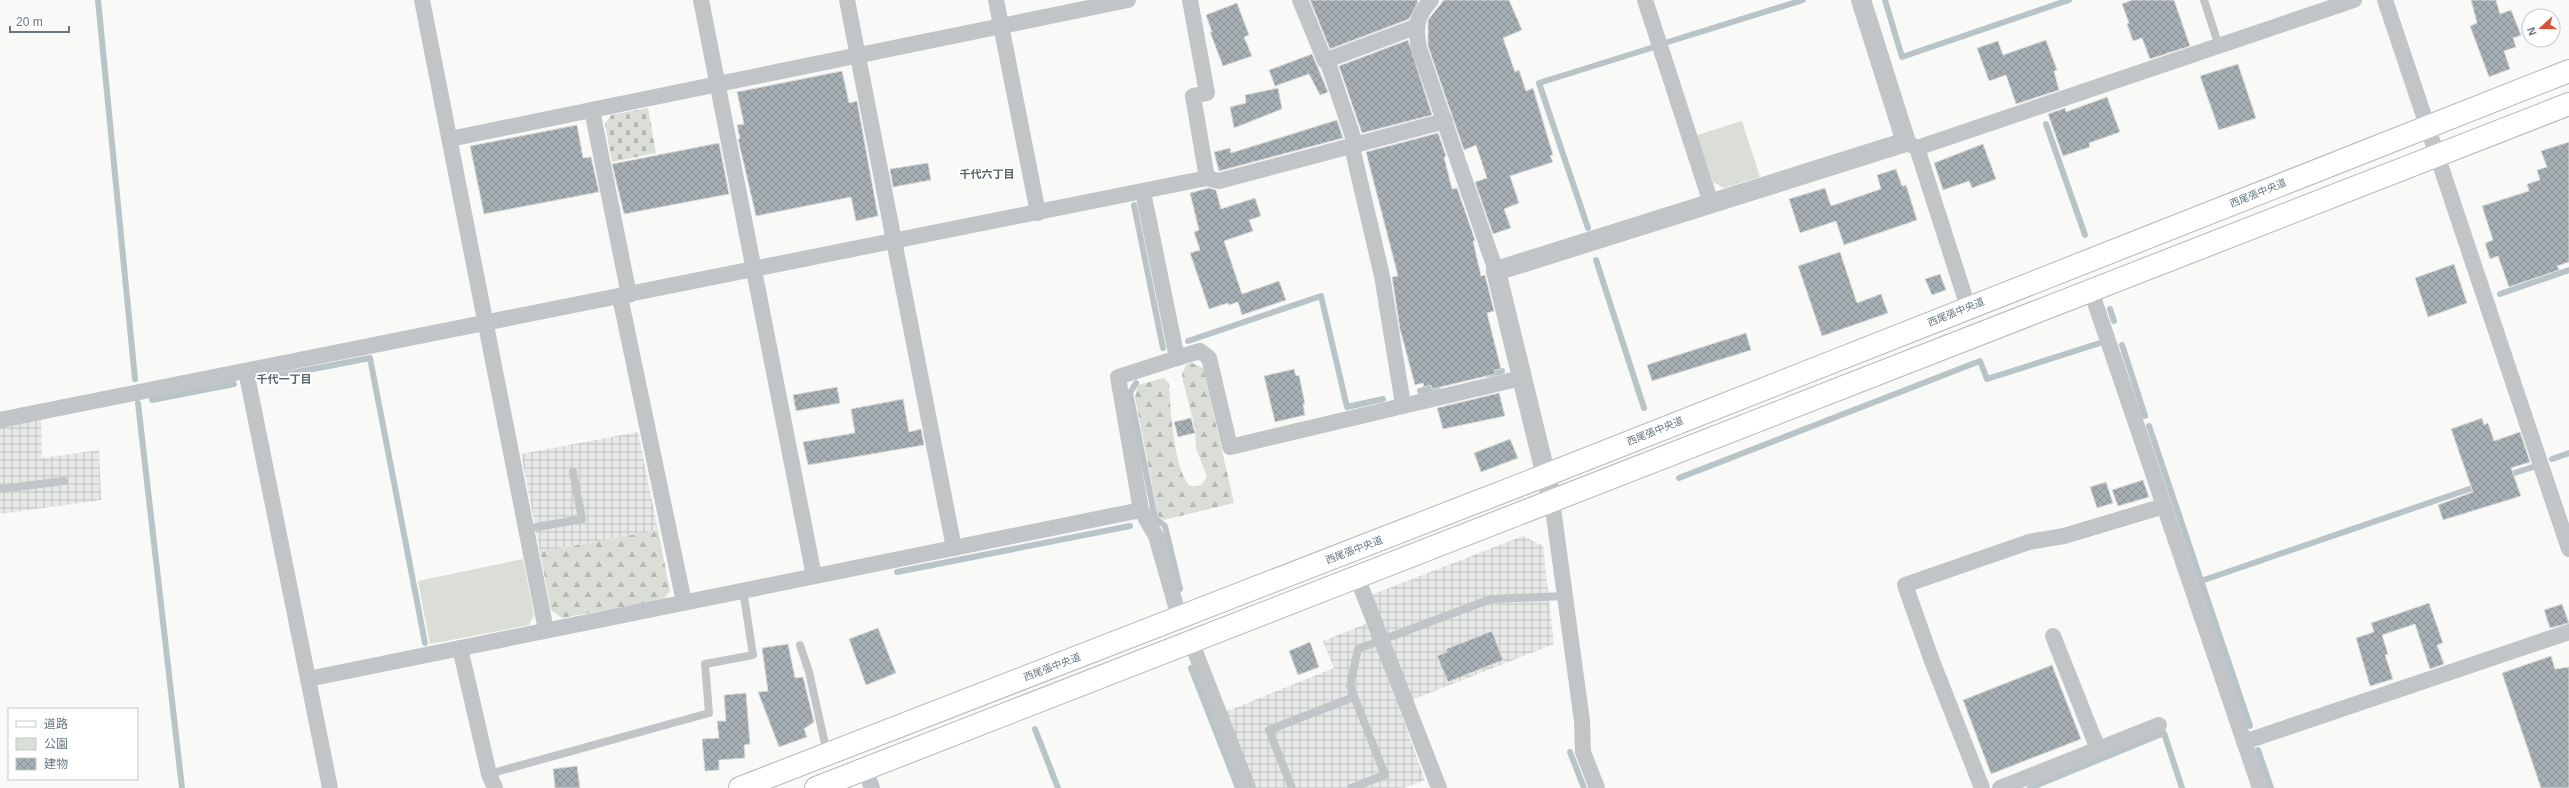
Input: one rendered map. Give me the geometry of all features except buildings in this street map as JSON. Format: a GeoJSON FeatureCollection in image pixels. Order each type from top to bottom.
{"type":"FeatureCollection","features":[{"type":"Feature","properties":{"kind":"main road","name":"西尾張中央道"},"geometry":{"type":"LineString","coordinates":[[740,788],[1546,475],[2426,126],[2569,71]]}},
{"type":"Feature","properties":{"kind":"main road"},"geometry":{"type":"LineString","coordinates":[[816,788],[869,778],[1191,642],[2437,157],[2569,104]]}},
{"type":"Feature","properties":{"kind":"street"},"geometry":{"type":"LineString","coordinates":[[422,0],[546,630]]}},
{"type":"Feature","properties":{"kind":"street"},"geometry":{"type":"LineString","coordinates":[[701,0],[814,576]]}},
{"type":"Feature","properties":{"kind":"street"},"geometry":{"type":"LineString","coordinates":[[847,0],[954,548]]}},
{"type":"Feature","properties":{"kind":"street"},"geometry":{"type":"LineString","coordinates":[[996,0],[1038,213]]}},
{"type":"Feature","properties":{"kind":"street"},"geometry":{"type":"LineString","coordinates":[[1190,0],[1207,93],[1193,96],[1207,178]]}},
{"type":"Feature","properties":{"kind":"street"},"geometry":{"type":"LineString","coordinates":[[1300,0],[1325,61],[1327,60],[1354,146],[1382,276],[1403,404]]}},
{"type":"Feature","properties":{"kind":"street"},"geometry":{"type":"LineString","coordinates":[[1432,0],[1423,10],[1415,27],[1419,48],[1496,271],[1546,475],[1552,501],[1582,721],[1583,752],[1597,788]]}},
{"type":"Feature","properties":{"kind":"street"},"geometry":{"type":"LineString","coordinates":[[1645,0],[1711,203]]}},
{"type":"Feature","properties":{"kind":"street"},"geometry":{"type":"LineString","coordinates":[[1861,0],[1968,307]]}},
{"type":"Feature","properties":{"kind":"street"},"geometry":{"type":"LineString","coordinates":[[1496,271],[1711,203],[1912,145],[2219,46],[2354,0]]}},
{"type":"Feature","properties":{"kind":"street"},"geometry":{"type":"LineString","coordinates":[[2384,0],[2569,549]]}},
{"type":"Feature","properties":{"kind":"street"},"geometry":{"type":"LineString","coordinates":[[450,139],[1120,1]]}},
{"type":"Feature","properties":{"kind":"street"},"geometry":{"type":"LineString","coordinates":[[1327,60],[1415,27]]}},
{"type":"Feature","properties":{"kind":"street"},"geometry":{"type":"LineString","coordinates":[[592,110],[624,296],[684,602]]}},
{"type":"Feature","properties":{"kind":"street"},"geometry":{"type":"LineString","coordinates":[[0,420],[895,242],[1207,178],[1219,181],[1445,121]]}},
{"type":"Feature","properties":{"kind":"street"},"geometry":{"type":"LineString","coordinates":[[1143,192],[1177,358]]}},
{"type":"Feature","properties":{"kind":"street"},"geometry":{"type":"LineString","coordinates":[[2091,291],[2260,788]]}},
{"type":"Feature","properties":{"kind":"street"},"geometry":{"type":"LineString","coordinates":[[1179,617],[1156,536],[1141,510],[1118,378],[1200,350],[1209,358],[1230,446],[1403,404],[1521,378]]}},
{"type":"Feature","properties":{"kind":"street"},"geometry":{"type":"LineString","coordinates":[[246,371],[330,788]]}},
{"type":"Feature","properties":{"kind":"street"},"geometry":{"type":"LineString","coordinates":[[1982,788],[1932,661],[1905,585],[2029,542],[2064,536],[2164,506]]}},
{"type":"Feature","properties":{"kind":"street"},"geometry":{"type":"LineString","coordinates":[[308,678],[1141,510]]}},
{"type":"Feature","properties":{"kind":"street"},"geometry":{"type":"LineString","coordinates":[[1357,577],[1439,788]]}},
{"type":"Feature","properties":{"kind":"street"},"geometry":{"type":"LineString","coordinates":[[2244,742],[2569,632]]}},
{"type":"Feature","properties":{"kind":"street"},"geometry":{"type":"LineString","coordinates":[[2053,636],[2098,749]]}},
{"type":"Feature","properties":{"kind":"street"},"geometry":{"type":"LineString","coordinates":[[1191,642],[1248,788]]}},
{"type":"Feature","properties":{"kind":"street"},"geometry":{"type":"LineString","coordinates":[[460,648],[492,781]]}},
{"type":"Feature","properties":{"kind":"street"},"geometry":{"type":"LineString","coordinates":[[2000,788],[2159,726]]}},
{"type":"Feature","properties":{"kind":"lane"},"geometry":{"type":"LineString","coordinates":[[2204,0],[2219,46]]}},
{"type":"Feature","properties":{"kind":"lane"},"geometry":{"type":"LineString","coordinates":[[526,529],[582,519],[573,472]]}},
{"type":"Feature","properties":{"kind":"lane"},"geometry":{"type":"LineString","coordinates":[[0,489],[64,481]]}},
{"type":"Feature","properties":{"kind":"lane"},"geometry":{"type":"LineString","coordinates":[[492,781],[709,713],[705,664],[753,655],[743,590]]}},
{"type":"Feature","properties":{"kind":"lane"},"geometry":{"type":"LineString","coordinates":[[1351,788],[1385,775],[1350,686],[1358,649],[1490,598],[1565,596]]}},
{"type":"Feature","properties":{"kind":"lane"},"geometry":{"type":"LineString","coordinates":[[800,645],[809,672],[827,754]]}},
{"type":"Feature","properties":{"kind":"lane"},"geometry":{"type":"LineString","coordinates":[[1292,788],[1269,730],[1354,697]]}},
{"type":"Feature","properties":{"kind":"shaded area"},"geometry":{"type":"Polygon","coordinates":[[[41,419],[42,458],[99,450],[101,500],[0,514],[0,427],[41,419]]]}},
{"type":"Feature","properties":{"kind":"shaded area"},"geometry":{"type":"Polygon","coordinates":[[[638,432],[658,530],[540,552],[521,454],[638,432]]]}},
{"type":"Feature","properties":{"kind":"shaded area"},"geometry":{"type":"Polygon","coordinates":[[[1523,536],[1543,546],[1554,644],[1412,700],[1371,595],[1523,536]]]}},
{"type":"Feature","properties":{"kind":"shaded area"},"geometry":{"type":"Polygon","coordinates":[[[1368,623],[1425,780],[1404,788],[1256,788],[1225,712],[1334,668],[1323,641],[1368,623]]]}},
{"type":"Feature","properties":{"kind":"green space"},"geometry":{"type":"Polygon","coordinates":[[[648,108],[656,153],[612,162],[605,124],[611,115],[648,108]]]}},
{"type":"Feature","properties":{"kind":"green space"},"geometry":{"type":"Polygon","coordinates":[[[1742,121],[1760,177],[1724,188],[1713,182],[1697,135],[1742,121]]]}},
{"type":"Feature","properties":{"kind":"green space"},"geometry":{"type":"Polygon","coordinates":[[[1192,363],[1203,368],[1234,503],[1164,520],[1158,516],[1135,397],[1138,385],[1164,378],[1169,383],[1174,439],[1181,469],[1186,481],[1192,487],[1201,485],[1207,477],[1196,448],[1195,427],[1182,374],[1186,365],[1192,363]]]}},
{"type":"Feature","properties":{"kind":"green space"},"geometry":{"type":"Polygon","coordinates":[[[658,530],[670,591],[663,600],[562,618],[551,610],[540,552],[658,530]]]}},
{"type":"Feature","properties":{"kind":"green space"},"geometry":{"type":"Polygon","coordinates":[[[523,559],[534,615],[529,625],[430,644],[418,581],[523,559]]]}},
{"type":"Feature","properties":{"kind":"waterway"},"geometry":{"type":"LineString","coordinates":[[98,0],[135,379]]}},
{"type":"Feature","properties":{"kind":"waterway"},"geometry":{"type":"LineString","coordinates":[[1668,42],[1803,0]]}},
{"type":"Feature","properties":{"kind":"waterway"},"geometry":{"type":"LineString","coordinates":[[1885,0],[1902,57],[2069,0]]}},
{"type":"Feature","properties":{"kind":"waterway"},"geometry":{"type":"LineString","coordinates":[[1588,228],[1539,83],[1651,48]]}},
{"type":"Feature","properties":{"kind":"waterway"},"geometry":{"type":"LineString","coordinates":[[2046,124],[2085,235]]}},
{"type":"Feature","properties":{"kind":"waterway"},"geometry":{"type":"LineString","coordinates":[[1134,205],[1163,348]]}},
{"type":"Feature","properties":{"kind":"waterway"},"geometry":{"type":"LineString","coordinates":[[1596,260],[1644,408]]}},
{"type":"Feature","properties":{"kind":"waterway"},"geometry":{"type":"LineString","coordinates":[[2500,294],[2569,270]]}},
{"type":"Feature","properties":{"kind":"waterway"},"geometry":{"type":"LineString","coordinates":[[1188,341],[1321,296],[1347,407],[1383,399]]}},
{"type":"Feature","properties":{"kind":"waterway"},"geometry":{"type":"LineString","coordinates":[[2110,309],[2114,321]]}},
{"type":"Feature","properties":{"kind":"waterway"},"geometry":{"type":"LineString","coordinates":[[1679,478],[1980,361],[1987,379],[2100,343]]}},
{"type":"Feature","properties":{"kind":"waterway"},"geometry":{"type":"LineString","coordinates":[[2122,345],[2145,416]]}},
{"type":"Feature","properties":{"kind":"waterway"},"geometry":{"type":"LineString","coordinates":[[261,379],[370,358],[425,643]]}},
{"type":"Feature","properties":{"kind":"waterway"},"geometry":{"type":"LineString","coordinates":[[1488,374],[1502,371]]}},
{"type":"Feature","properties":{"kind":"waterway"},"geometry":{"type":"LineString","coordinates":[[1136,383],[1130,393],[1155,518],[1165,526],[1180,589]]}},
{"type":"Feature","properties":{"kind":"waterway"},"geometry":{"type":"LineString","coordinates":[[152,400],[234,384]]}},
{"type":"Feature","properties":{"kind":"waterway"},"geometry":{"type":"LineString","coordinates":[[1420,391],[1438,386]]}},
{"type":"Feature","properties":{"kind":"waterway"},"geometry":{"type":"LineString","coordinates":[[138,403],[182,788]]}},
{"type":"Feature","properties":{"kind":"waterway"},"geometry":{"type":"LineString","coordinates":[[2149,426],[2250,726]]}},
{"type":"Feature","properties":{"kind":"waterway"},"geometry":{"type":"LineString","coordinates":[[2552,459],[2569,453]]}},
{"type":"Feature","properties":{"kind":"waterway"},"geometry":{"type":"LineString","coordinates":[[2505,476],[2533,467]]}},
{"type":"Feature","properties":{"kind":"waterway"},"geometry":{"type":"LineString","coordinates":[[2201,581],[2478,486]]}},
{"type":"Feature","properties":{"kind":"waterway"},"geometry":{"type":"LineString","coordinates":[[897,572],[1130,526]]}},
{"type":"Feature","properties":{"kind":"waterway"},"geometry":{"type":"LineString","coordinates":[[1191,668],[1238,788]]}},
{"type":"Feature","properties":{"kind":"waterway"},"geometry":{"type":"LineString","coordinates":[[1035,729],[1058,788]]}},
{"type":"Feature","properties":{"kind":"waterway"},"geometry":{"type":"LineString","coordinates":[[2030,788],[2164,733],[2182,788]]}},
{"type":"Feature","properties":{"kind":"waterway"},"geometry":{"type":"LineString","coordinates":[[2258,750],[2271,788]]}},
{"type":"Feature","properties":{"kind":"waterway"},"geometry":{"type":"LineString","coordinates":[[1570,752],[1584,788]]}},
{"type":"Feature","properties":{"kind":"district","name":"千代六丁目"},"geometry":{"type":"Point","coordinates":[987,174]}},
{"type":"Feature","properties":{"kind":"district","name":"千代一丁目"},"geometry":{"type":"Point","coordinates":[284,379]}}]}
